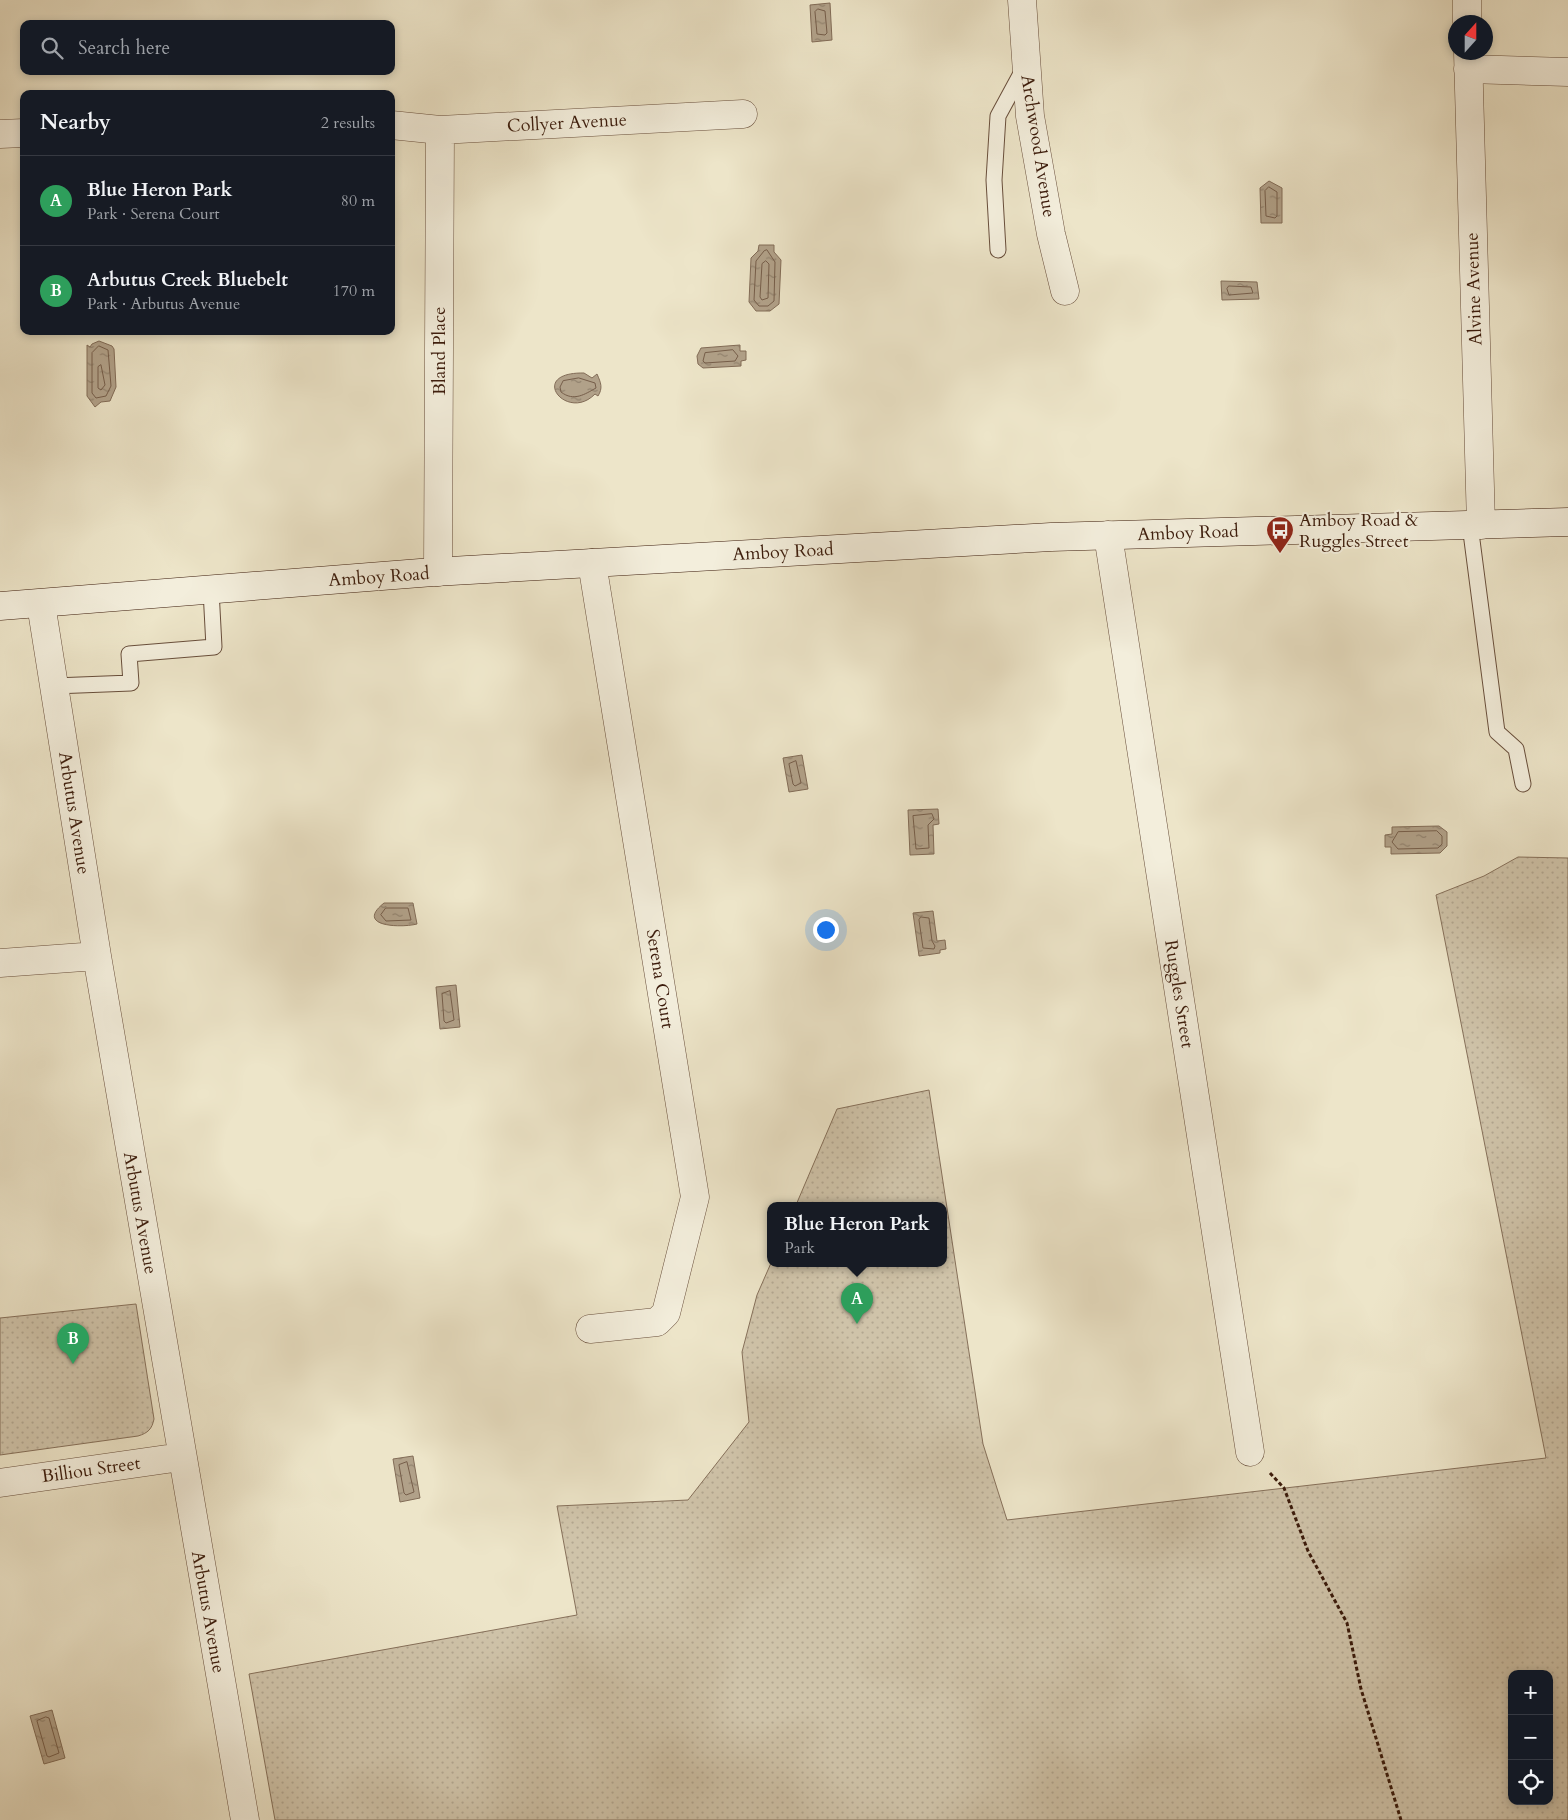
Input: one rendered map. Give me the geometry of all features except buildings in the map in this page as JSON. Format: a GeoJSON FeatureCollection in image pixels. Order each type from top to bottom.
{"type":"FeatureCollection","features":[{"type":"Feature","properties":{"kind":"street","name":"Archwood Avenue"},"geometry":{"type":"LineString","coordinates":[[1022,0],[1030,116],[1065,290]]}},
{"type":"Feature","properties":{"kind":"street"},"geometry":{"type":"LineString","coordinates":[[1466,0],[1467,15]]}},
{"type":"Feature","properties":{"kind":"street"},"geometry":{"type":"LineString","coordinates":[[1468,61],[1568,72]]}},
{"type":"Feature","properties":{"kind":"street","name":"Alvine Avenue"},"geometry":{"type":"LineString","coordinates":[[1468,61],[1475,525]]}},
{"type":"Feature","properties":{"kind":"street","name":"Collyer Avenue"},"geometry":{"type":"LineString","coordinates":[[395,125],[440,130],[744,114]]}},
{"type":"Feature","properties":{"kind":"street","name":"Bland Place"},"geometry":{"type":"LineString","coordinates":[[438,572],[440,130]]}},
{"type":"Feature","properties":{"kind":"street"},"geometry":{"type":"LineString","coordinates":[[0,134],[20,133]]}},
{"type":"Feature","properties":{"kind":"street","name":"Amboy Road"},"geometry":{"type":"LineString","coordinates":[[0,606],[438,572],[1108,535],[1568,522]]}},
{"type":"Feature","properties":{"kind":"street","name":"Ruggles Street"},"geometry":{"type":"LineString","coordinates":[[1108,535],[1250,1452]]}},
{"type":"Feature","properties":{"kind":"street","name":"Serena Court"},"geometry":{"type":"LineString","coordinates":[[590,1329],[657,1322],[666,1312],[695,1197],[592,563]]}},
{"type":"Feature","properties":{"kind":"street","name":"Arbutus Avenue"},"geometry":{"type":"LineString","coordinates":[[41,604],[97,956],[181,1457],[245,1820]]}},
{"type":"Feature","properties":{"kind":"street"},"geometry":{"type":"LineString","coordinates":[[0,963],[97,956]]}},
{"type":"Feature","properties":{"kind":"street","name":"Billiou Street"},"geometry":{"type":"LineString","coordinates":[[0,1483],[181,1457]]}},
{"type":"Feature","properties":{"kind":"lane"},"geometry":{"type":"LineString","coordinates":[[998,250],[994,180],[998,116],[1026,65]]}},
{"type":"Feature","properties":{"kind":"lane"},"geometry":{"type":"LineString","coordinates":[[1475,525],[1498,732],[1516,749],[1523,784]]}},
{"type":"Feature","properties":{"kind":"lane"},"geometry":{"type":"LineString","coordinates":[[54,686],[131,683],[129,654],[214,647],[211,590]]}},
{"type":"Feature","properties":{"kind":"path"},"geometry":{"type":"LineString","coordinates":[[1250,1452],[1284,1488],[1308,1551],[1347,1623],[1362,1688],[1401,1820]]}},
{"type":"Feature","properties":{"kind":"shaded area"},"geometry":{"type":"Polygon","coordinates":[[[1518,857],[1568,858],[1568,1820],[275,1820],[249,1674],[577,1615],[557,1506],[688,1500],[749,1422],[742,1352],[757,1295],[769,1267],[947,1267],[947,1208],[983,1444],[1007,1520],[1546,1458],[1436,895],[1484,876],[1518,857]]]}},
{"type":"Feature","properties":{"kind":"shaded area"},"geometry":{"type":"Polygon","coordinates":[[[929,1090],[946,1202],[797,1202],[837,1109],[929,1090]]]}},
{"type":"Feature","properties":{"kind":"shaded area"},"geometry":{"type":"Polygon","coordinates":[[[136,1304],[154,1419],[149,1430],[138,1436],[0,1455],[0,1318],[136,1304]]]}},
{"type":"Feature","properties":{"kind":"water"},"geometry":{"type":"Polygon","coordinates":[[[830,3],[832,40],[812,42],[810,5],[830,3]]]}},
{"type":"Feature","properties":{"kind":"water"},"geometry":{"type":"Polygon","coordinates":[[[1269,181],[1282,188],[1282,223],[1261,223],[1260,188],[1269,181]]]}},
{"type":"Feature","properties":{"kind":"water"},"geometry":{"type":"Polygon","coordinates":[[[759,245],[774,245],[774,252],[781,260],[779,304],[770,311],[756,311],[749,302],[751,258],[758,251],[759,245]]]}},
{"type":"Feature","properties":{"kind":"water"},"geometry":{"type":"Polygon","coordinates":[[[1221,281],[1257,282],[1259,299],[1222,300],[1221,281]]]}},
{"type":"Feature","properties":{"kind":"water"},"geometry":{"type":"Polygon","coordinates":[[[99,341],[112,346],[114,349],[116,387],[110,401],[101,402],[95,407],[87,396],[87,345],[90,347],[99,341]]]}},
{"type":"Feature","properties":{"kind":"water"},"geometry":{"type":"Polygon","coordinates":[[[740,345],[740,351],[746,351],[746,360],[741,361],[741,366],[703,368],[698,364],[697,356],[701,348],[740,345]]]}},
{"type":"Feature","properties":{"kind":"water"},"geometry":{"type":"Polygon","coordinates":[[[584,373],[592,378],[597,374],[601,385],[598,396],[595,394],[584,401],[573,403],[564,400],[557,394],[555,387],[557,380],[567,375],[584,373]]]}},
{"type":"Feature","properties":{"kind":"water"},"geometry":{"type":"Polygon","coordinates":[[[802,755],[808,789],[789,792],[783,758],[802,755]]]}},
{"type":"Feature","properties":{"kind":"water"},"geometry":{"type":"Polygon","coordinates":[[[938,809],[939,824],[933,825],[934,854],[910,855],[908,810],[938,809]]]}},
{"type":"Feature","properties":{"kind":"water"},"geometry":{"type":"Polygon","coordinates":[[[1439,826],[1447,832],[1447,846],[1440,853],[1391,854],[1391,847],[1385,847],[1385,835],[1392,834],[1392,827],[1439,826]]]}},
{"type":"Feature","properties":{"kind":"water"},"geometry":{"type":"Polygon","coordinates":[[[384,903],[413,903],[417,924],[401,926],[384,924],[377,921],[374,917],[376,911],[384,903]]]}},
{"type":"Feature","properties":{"kind":"water"},"geometry":{"type":"Polygon","coordinates":[[[933,911],[937,941],[945,940],[946,949],[940,950],[940,953],[919,956],[913,913],[933,911]]]}},
{"type":"Feature","properties":{"kind":"water"},"geometry":{"type":"Polygon","coordinates":[[[456,985],[460,1027],[440,1029],[436,987],[456,985]]]}},
{"type":"Feature","properties":{"kind":"water"},"geometry":{"type":"Polygon","coordinates":[[[413,1456],[420,1498],[400,1502],[393,1459],[413,1456]]]}},
{"type":"Feature","properties":{"kind":"water"},"geometry":{"type":"Polygon","coordinates":[[[52,1710],[65,1758],[44,1764],[30,1716],[52,1710]]]}},
{"type":"Feature","properties":{"kind":"place","name":"Amboy Road & Ruggles Street"},"geometry":{"type":"Point","coordinates":[1280,554]}},
{"type":"Feature","properties":{"kind":"place","name":"Blue Heron Park"},"geometry":{"type":"Point","coordinates":[857,1324]}},
{"type":"Feature","properties":{"kind":"place","name":"Arbutus Creek Bluebelt"},"geometry":{"type":"Point","coordinates":[73,1364]}}]}
